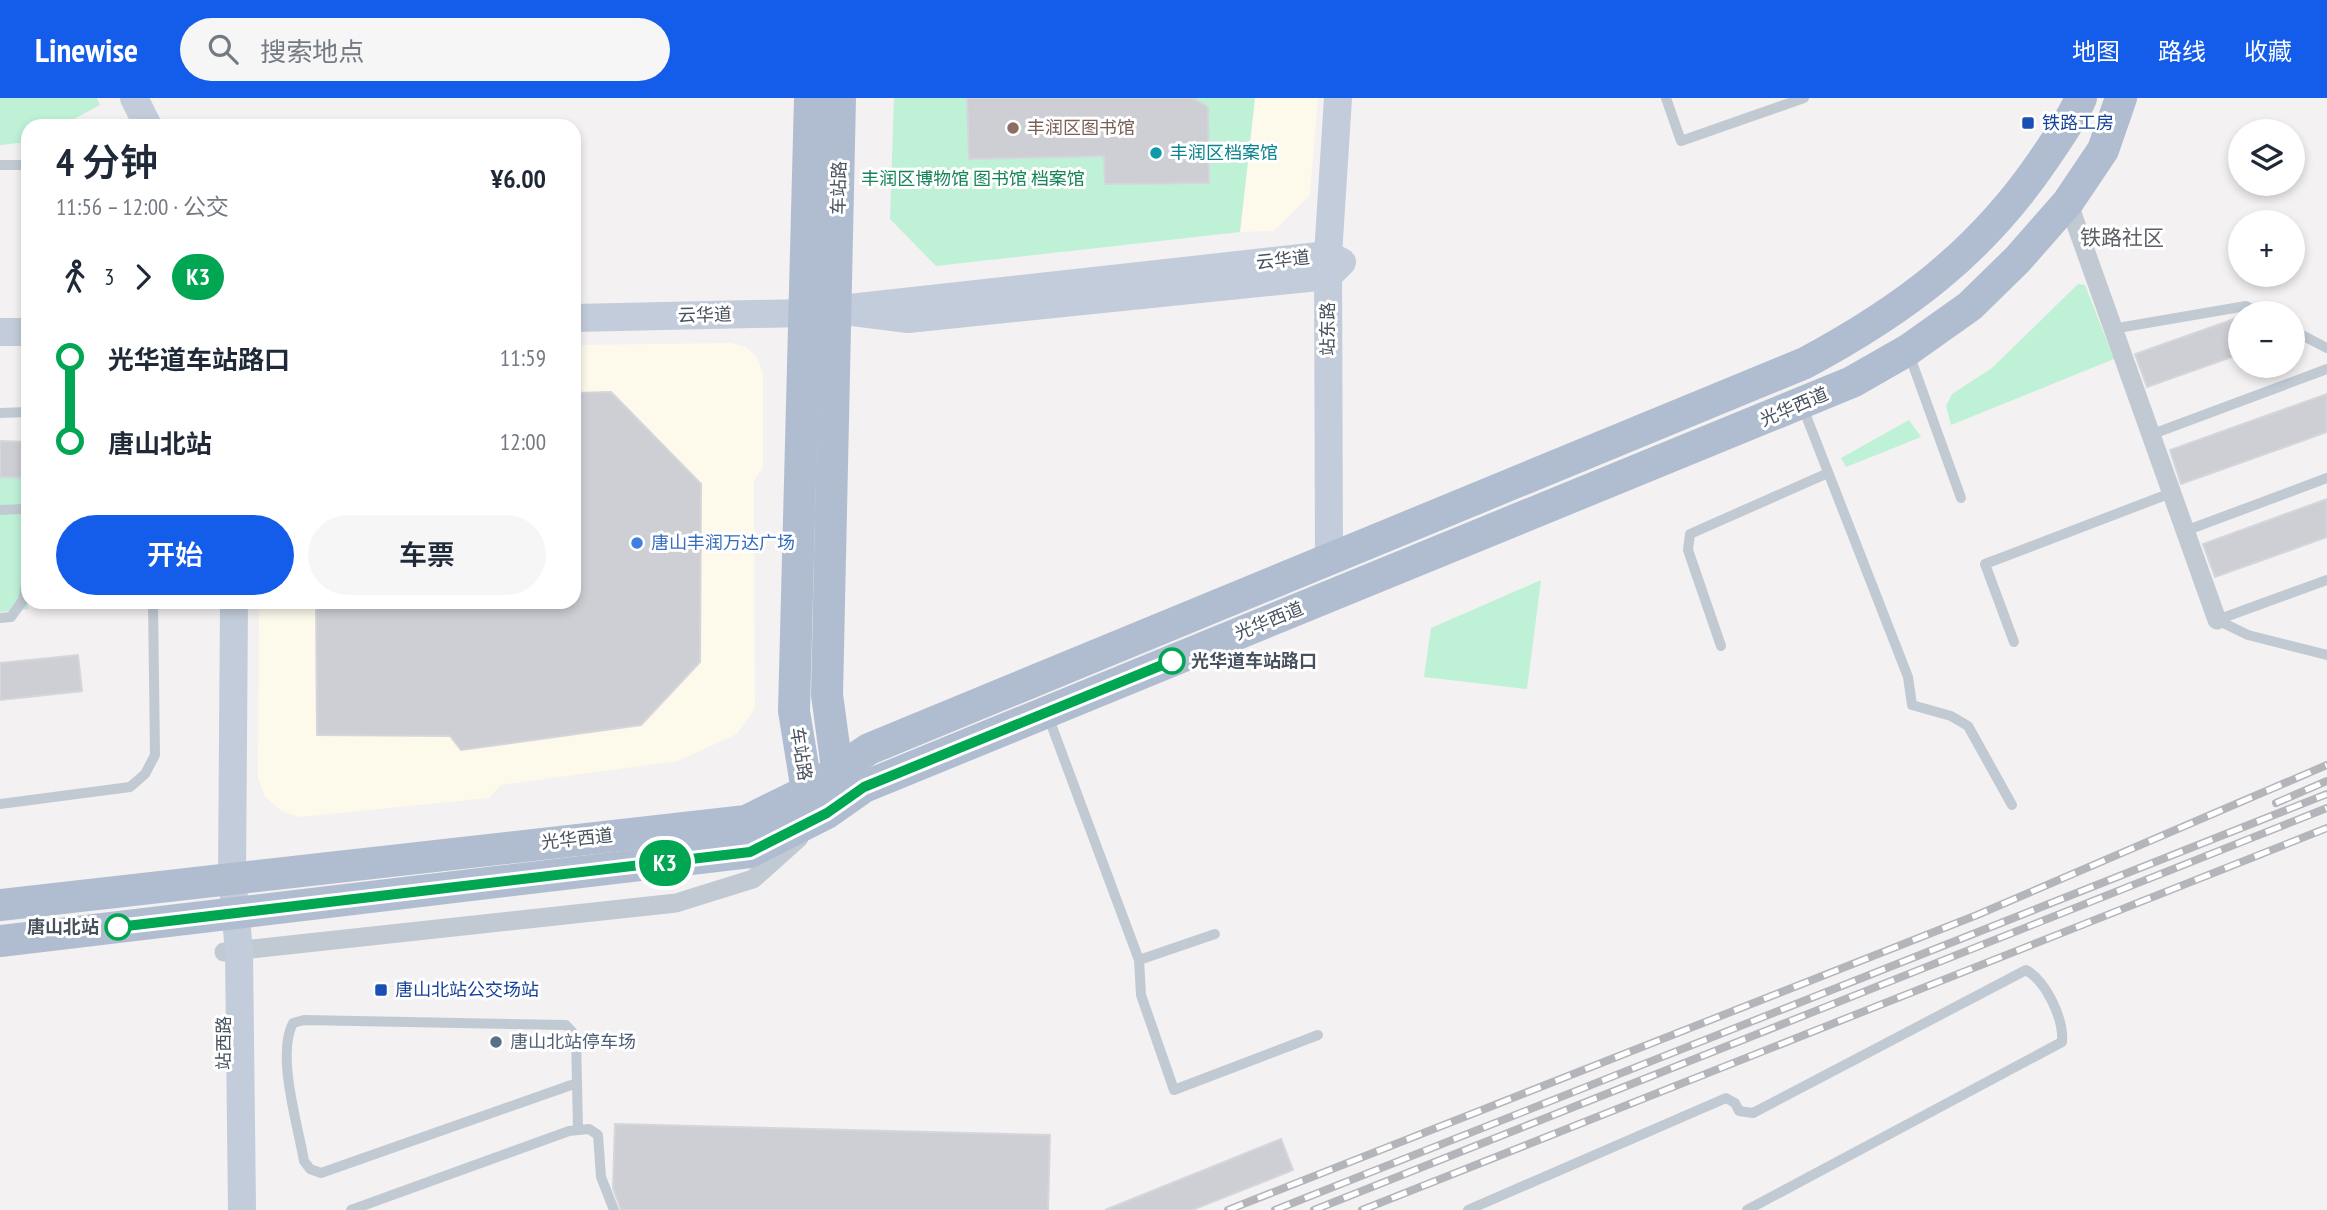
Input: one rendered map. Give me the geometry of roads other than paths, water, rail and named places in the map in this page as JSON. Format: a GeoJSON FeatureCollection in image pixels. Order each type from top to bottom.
{"type":"FeatureCollection","features":[{"type":"Feature","properties":{"kind":"main road","name":"车站路"},"geometry":{"type":"LineString","coordinates":[[810,98],[794,711],[817,802]]}},
{"type":"Feature","properties":{"kind":"main road","name":"车站路"},"geometry":{"type":"LineString","coordinates":[[836,768],[827,695],[840,98]]}},
{"type":"Feature","properties":{"kind":"main road","name":"光华西道"},"geometry":{"type":"LineString","coordinates":[[0,941],[750,852],[817,802],[836,768],[869,749],[1805,363],[1868,329],[1931,285],[1986,235],[2032,176],[2073,115],[2081,98]]}},
{"type":"Feature","properties":{"kind":"main road","name":"光华西道"},"geometry":{"type":"LineString","coordinates":[[0,905],[746,821],[864,787],[1801,405],[1908,350],[1970,306],[2018,259],[2068,202],[2104,150],[2121,98]]}},
{"type":"Feature","properties":{"kind":"main road"},"geometry":{"type":"LineString","coordinates":[[1349,550],[1398,569]]}},
{"type":"Feature","properties":{"kind":"street"},"geometry":{"type":"LineString","coordinates":[[134,98],[144,119]]}},
{"type":"Feature","properties":{"kind":"street","name":"站东路"},"geometry":{"type":"LineString","coordinates":[[1338,98],[1333,264],[1349,550]]}},
{"type":"Feature","properties":{"kind":"street","name":"站东路"},"geometry":{"type":"LineString","coordinates":[[1333,264],[1354,98]]}},
{"type":"Feature","properties":{"kind":"street"},"geometry":{"type":"LineString","coordinates":[[2068,202],[2111,329],[2217,620]]}},
{"type":"Feature","properties":{"kind":"street","name":"云华道"},"geometry":{"type":"LineString","coordinates":[[581,318],[804,313],[1333,264]]}},
{"type":"Feature","properties":{"kind":"street"},"geometry":{"type":"LineString","coordinates":[[0,332],[21,332]]}},
{"type":"Feature","properties":{"kind":"street","name":"站西路"},"geometry":{"type":"LineString","coordinates":[[234,609],[230,913],[242,1210]]}},
{"type":"Feature","properties":{"kind":"street"},"geometry":{"type":"LineString","coordinates":[[231,951],[697,898],[753,879],[817,802]]}},
{"type":"Feature","properties":{"kind":"street","name":"站西路"},"geometry":{"type":"LineString","coordinates":[[225,1210],[231,951]]}},
{"type":"Feature","properties":{"kind":"lane"},"geometry":{"type":"LineString","coordinates":[[1666,98],[1682,141],[1804,98]]}},
{"type":"Feature","properties":{"kind":"lane"},"geometry":{"type":"LineString","coordinates":[[0,165],[21,165]]}},
{"type":"Feature","properties":{"kind":"lane"},"geometry":{"type":"LineString","coordinates":[[2111,329],[2228,309]]}},
{"type":"Feature","properties":{"kind":"lane"},"geometry":{"type":"LineString","coordinates":[[2305,337],[2327,348]]}},
{"type":"Feature","properties":{"kind":"lane"},"geometry":{"type":"LineString","coordinates":[[1908,350],[1961,498]]}},
{"type":"Feature","properties":{"kind":"lane"},"geometry":{"type":"LineString","coordinates":[[2150,435],[2327,369]]}},
{"type":"Feature","properties":{"kind":"lane"},"geometry":{"type":"LineString","coordinates":[[1801,405],[1908,677],[1912,705],[1951,716],[1968,726],[2012,805]]}},
{"type":"Feature","properties":{"kind":"lane"},"geometry":{"type":"LineString","coordinates":[[0,413],[21,412]]}},
{"type":"Feature","properties":{"kind":"lane"},"geometry":{"type":"LineString","coordinates":[[1721,646],[1688,550],[1690,534],[1828,473]]}},
{"type":"Feature","properties":{"kind":"lane"},"geometry":{"type":"LineString","coordinates":[[2185,531],[2327,478]]}},
{"type":"Feature","properties":{"kind":"lane"},"geometry":{"type":"LineString","coordinates":[[2014,642],[1985,564],[2171,494]]}},
{"type":"Feature","properties":{"kind":"lane"},"geometry":{"type":"LineString","coordinates":[[0,510],[21,509]]}},
{"type":"Feature","properties":{"kind":"lane"},"geometry":{"type":"LineString","coordinates":[[2217,620],[2327,580]]}},
{"type":"Feature","properties":{"kind":"lane"},"geometry":{"type":"LineString","coordinates":[[0,618],[11,617],[21,603]]}},
{"type":"Feature","properties":{"kind":"lane"},"geometry":{"type":"LineString","coordinates":[[0,804],[130,787],[145,774],[155,755],[153,609]]}},
{"type":"Feature","properties":{"kind":"lane"},"geometry":{"type":"LineString","coordinates":[[2217,620],[2248,635],[2327,655]]}},
{"type":"Feature","properties":{"kind":"lane"},"geometry":{"type":"LineString","coordinates":[[1047,712],[1139,960],[1141,995],[1174,1090],[1318,1035]]}},
{"type":"Feature","properties":{"kind":"lane"},"geometry":{"type":"LineString","coordinates":[[1139,960],[1215,934]]}},
{"type":"Feature","properties":{"kind":"lane"},"geometry":{"type":"LineString","coordinates":[[1468,1210],[1726,1098],[1735,1103],[1740,1111],[1753,1113],[2026,970],[2039,977],[2063,1031],[2062,1042],[1746,1210]]}},
{"type":"Feature","properties":{"kind":"lane"},"geometry":{"type":"LineString","coordinates":[[577,1083],[321,1174],[310,1169],[304,1161],[288,1072],[288,1032],[293,1023],[304,1020],[566,1026],[573,1029],[576,1036],[577,1083],[578,1130]]}},
{"type":"Feature","properties":{"kind":"lane"},"geometry":{"type":"LineString","coordinates":[[351,1210],[578,1130],[589,1129],[598,1135],[601,1177],[614,1210]]}},
{"type":"Feature","properties":{"kind":"railway"},"geometry":{"type":"LineString","coordinates":[[1228,1210],[1977,915],[2327,765]]}},
{"type":"Feature","properties":{"kind":"railway"},"geometry":{"type":"LineString","coordinates":[[2276,803],[2327,781]]}},
{"type":"Feature","properties":{"kind":"railway"},"geometry":{"type":"LineString","coordinates":[[1275,1210],[2327,794]]}},
{"type":"Feature","properties":{"kind":"railway"},"geometry":{"type":"LineString","coordinates":[[1314,1210],[2327,808]]}},
{"type":"Feature","properties":{"kind":"railway"},"geometry":{"type":"LineString","coordinates":[[1362,1210],[2327,828]]}},
{"type":"Feature","properties":{"kind":"place","name":"铁路工房"},"geometry":{"type":"Point","coordinates":[2028,123]}},
{"type":"Feature","properties":{"kind":"place","name":"丰润区图书馆"},"geometry":{"type":"Point","coordinates":[1013,128]}},
{"type":"Feature","properties":{"kind":"place","name":"丰润区档案馆"},"geometry":{"type":"Point","coordinates":[1156,153]}},
{"type":"Feature","properties":{"kind":"place","name":"唐山丰润万达广场"},"geometry":{"type":"Point","coordinates":[637,543]}},
{"type":"Feature","properties":{"kind":"place","name":"光华道车站路口"},"geometry":{"type":"Point","coordinates":[1172,661]}},
{"type":"Feature","properties":{"kind":"place","name":"唐山北站"},"geometry":{"type":"Point","coordinates":[118,927]}},
{"type":"Feature","properties":{"kind":"place","name":"唐山北站公交场站"},"geometry":{"type":"Point","coordinates":[381,990]}},
{"type":"Feature","properties":{"kind":"place","name":"唐山北站停车场"},"geometry":{"type":"Point","coordinates":[496,1042]}},
{"type":"Feature","properties":{"kind":"district","name":"铁路社区"},"geometry":{"type":"Point","coordinates":[2122,238]}},
{"type":"Feature","properties":{"kind":"park label","name":"丰润区博物馆 图书馆 档案馆"},"geometry":{"type":"Point","coordinates":[973,179]}}]}
